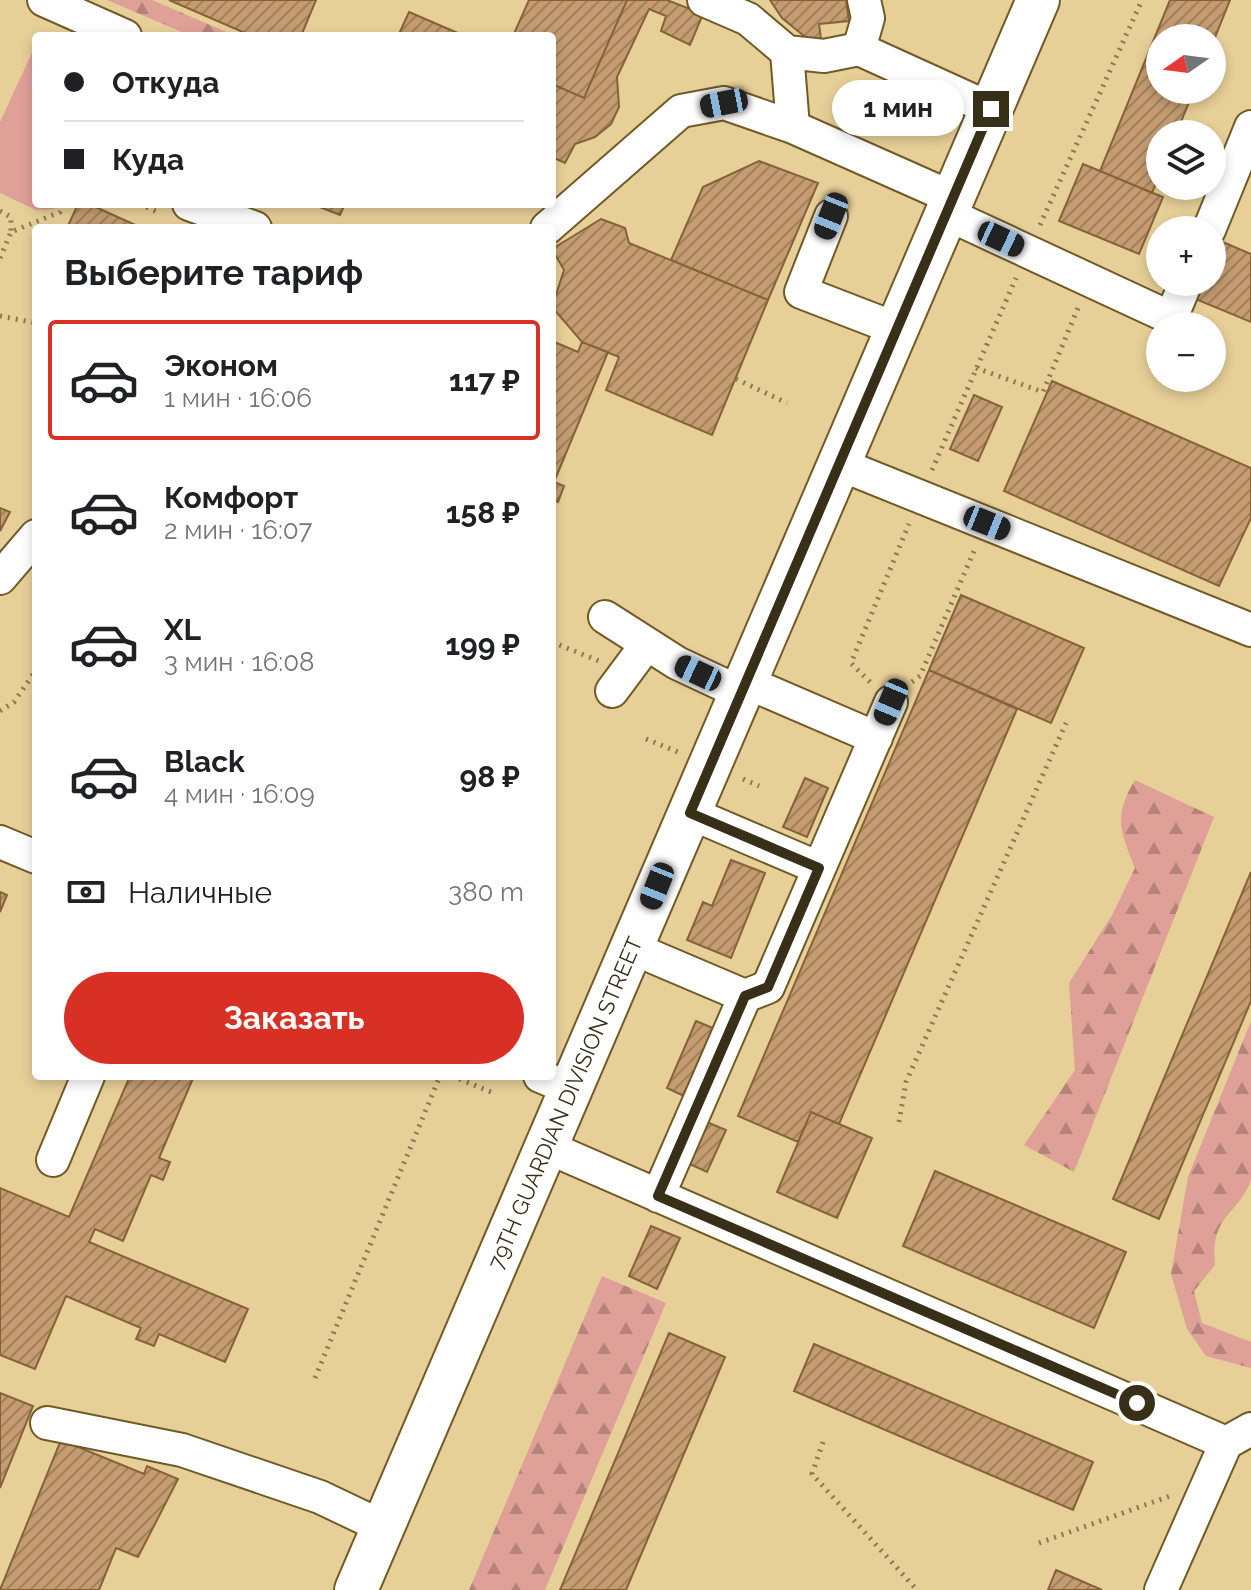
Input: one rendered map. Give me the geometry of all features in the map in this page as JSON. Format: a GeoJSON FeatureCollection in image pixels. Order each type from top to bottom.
{"type":"FeatureCollection","features":[{"type":"Feature","properties":{"kind":"main road","name":"79TH GUARDIAN DIVISION STREET"},"geometry":{"type":"LineString","coordinates":[[356,1590],[547,1147],[556,1083],[632,948],[1038,0]]}},
{"type":"Feature","properties":{"kind":"street"},"geometry":{"type":"LineString","coordinates":[[44,0],[116,32]]}},
{"type":"Feature","properties":{"kind":"street"},"geometry":{"type":"LineString","coordinates":[[859,49],[868,18],[864,0]]}},
{"type":"Feature","properties":{"kind":"street"},"geometry":{"type":"LineString","coordinates":[[717,3],[748,19],[787,52],[824,56],[859,49],[991,109]]}},
{"type":"Feature","properties":{"kind":"street"},"geometry":{"type":"LineString","coordinates":[[787,52],[793,127]]}},
{"type":"Feature","properties":{"kind":"street"},"geometry":{"type":"LineString","coordinates":[[552,224],[681,111],[724,103],[793,127],[950,206],[1028,251],[1171,318],[1180,296]]}},
{"type":"Feature","properties":{"kind":"street"},"geometry":{"type":"LineString","coordinates":[[1215,216],[1251,127]]}},
{"type":"Feature","properties":{"kind":"street"},"geometry":{"type":"LineString","coordinates":[[205,208],[236,216]]}},
{"type":"Feature","properties":{"kind":"street"},"geometry":{"type":"LineString","coordinates":[[831,216],[801,292],[897,329]]}},
{"type":"Feature","properties":{"kind":"street"},"geometry":{"type":"LineString","coordinates":[[839,464],[1251,630]]}},
{"type":"Feature","properties":{"kind":"street"},"geometry":{"type":"LineString","coordinates":[[0,578],[32,541]]}},
{"type":"Feature","properties":{"kind":"street"},"geometry":{"type":"LineString","coordinates":[[605,617],[677,663],[876,738]]}},
{"type":"Feature","properties":{"kind":"street"},"geometry":{"type":"LineString","coordinates":[[612,691],[647,644]]}},
{"type":"Feature","properties":{"kind":"street"},"geometry":{"type":"LineString","coordinates":[[632,948],[745,996],[768,987],[891,702]]}},
{"type":"Feature","properties":{"kind":"street"},"geometry":{"type":"LineString","coordinates":[[690,813],[819,868]]}},
{"type":"Feature","properties":{"kind":"street"},"geometry":{"type":"LineString","coordinates":[[0,842],[32,855]]}},
{"type":"Feature","properties":{"kind":"street"},"geometry":{"type":"LineString","coordinates":[[658,1196],[745,996]]}},
{"type":"Feature","properties":{"kind":"street"},"geometry":{"type":"LineString","coordinates":[[53,1160],[86,1080]]}},
{"type":"Feature","properties":{"kind":"street"},"geometry":{"type":"LineString","coordinates":[[547,1147],[1238,1436],[1209,1481],[1161,1590]]}},
{"type":"Feature","properties":{"kind":"street"},"geometry":{"type":"LineString","coordinates":[[47,1423],[182,1450],[320,1497],[383,1527]]}},
{"type":"Feature","properties":{"kind":"path"},"geometry":{"type":"LineString","coordinates":[[987,523],[920,676],[891,702],[851,663],[976,368],[1142,0]]}},
{"type":"Feature","properties":{"kind":"path"},"geometry":{"type":"LineString","coordinates":[[11,232],[60,212],[62,208]]}},
{"type":"Feature","properties":{"kind":"path"},"geometry":{"type":"LineString","coordinates":[[0,211],[11,217],[11,232],[0,258]]}},
{"type":"Feature","properties":{"kind":"path"},"geometry":{"type":"LineString","coordinates":[[976,368],[1043,392],[1080,303]]}},
{"type":"Feature","properties":{"kind":"path"},"geometry":{"type":"LineString","coordinates":[[0,316],[32,322]]}},
{"type":"Feature","properties":{"kind":"path"},"geometry":{"type":"LineString","coordinates":[[736,379],[787,403]]}},
{"type":"Feature","properties":{"kind":"path"},"geometry":{"type":"LineString","coordinates":[[0,711],[14,702],[32,676]]}},
{"type":"Feature","properties":{"kind":"path"},"geometry":{"type":"LineString","coordinates":[[899,1122],[906,1082],[1066,723]]}},
{"type":"Feature","properties":{"kind":"path"},"geometry":{"type":"LineString","coordinates":[[646,739],[680,752]]}},
{"type":"Feature","properties":{"kind":"path"},"geometry":{"type":"LineString","coordinates":[[741,778],[759,786]]}},
{"type":"Feature","properties":{"kind":"path"},"geometry":{"type":"LineString","coordinates":[[315,1378],[438,1080]]}},
{"type":"Feature","properties":{"kind":"path"},"geometry":{"type":"LineString","coordinates":[[462,1080],[491,1092]]}},
{"type":"Feature","properties":{"kind":"path"},"geometry":{"type":"LineString","coordinates":[[823,1442],[812,1474],[917,1590]]}},
{"type":"Feature","properties":{"kind":"path"},"geometry":{"type":"LineString","coordinates":[[1039,1543],[1209,1481]]}},
{"type":"Feature","properties":{"kind":"green space"},"geometry":{"type":"Polygon","coordinates":[[[107,0],[152,0],[227,32],[182,32],[107,0]]]}},
{"type":"Feature","properties":{"kind":"green space"},"geometry":{"type":"Polygon","coordinates":[[[32,53],[32,208],[54,209],[36,210],[0,193],[0,122],[32,53]]]}},
{"type":"Feature","properties":{"kind":"green space"},"geometry":{"type":"Polygon","coordinates":[[[1135,780],[1214,817],[1074,1172],[1024,1145],[1075,1070],[1069,983],[1112,915],[1135,868],[1123,833],[1121,814],[1135,780]]]}},
{"type":"Feature","properties":{"kind":"green space"},"geometry":{"type":"Polygon","coordinates":[[[1251,1021],[1251,1180],[1221,1225],[1215,1248],[1215,1265],[1194,1291],[1202,1323],[1251,1342],[1251,1368],[1206,1356],[1187,1329],[1171,1274],[1188,1177],[1251,1021]]]}},
{"type":"Feature","properties":{"kind":"green space"},"geometry":{"type":"Polygon","coordinates":[[[602,1276],[666,1303],[545,1590],[469,1590],[602,1276]]]}},
{"type":"Feature","properties":{"kind":"building"},"geometry":{"type":"Polygon","coordinates":[[[169,0],[316,0],[303,32],[243,32],[169,0]]]}},
{"type":"Feature","properties":{"kind":"building"},"geometry":{"type":"Polygon","coordinates":[[[529,0],[627,0],[584,98],[556,86],[556,32],[515,32],[529,0]]]}},
{"type":"Feature","properties":{"kind":"building"},"geometry":{"type":"Polygon","coordinates":[[[627,0],[667,0],[703,14],[690,45],[661,31],[666,16],[649,9],[617,77],[619,107],[611,124],[595,137],[575,144],[565,163],[556,159],[556,86],[584,98],[627,0]]]}},
{"type":"Feature","properties":{"kind":"building"},"geometry":{"type":"Polygon","coordinates":[[[770,0],[846,0],[849,21],[819,24],[821,39],[809,40],[782,18],[770,0]]]}},
{"type":"Feature","properties":{"kind":"building"},"geometry":{"type":"Polygon","coordinates":[[[1170,0],[1230,0],[1220,24],[1160,24],[1170,0]]]}},
{"type":"Feature","properties":{"kind":"building"},"geometry":{"type":"Polygon","coordinates":[[[409,12],[455,32],[400,32],[409,12]]]}},
{"type":"Feature","properties":{"kind":"building"},"geometry":{"type":"Polygon","coordinates":[[[1146,59],[1146,104],[1188,104],[1182,120],[1146,120],[1146,190],[1100,171],[1146,59]]]}},
{"type":"Feature","properties":{"kind":"building"},"geometry":{"type":"Polygon","coordinates":[[[759,161],[818,183],[768,300],[671,260],[703,187],[759,161]]]}},
{"type":"Feature","properties":{"kind":"building"},"geometry":{"type":"Polygon","coordinates":[[[1083,164],[1146,190],[1146,200],[1162,200],[1155,216],[1146,216],[1146,237],[1139,254],[1059,221],[1083,164]]]}},
{"type":"Feature","properties":{"kind":"building"},"geometry":{"type":"Polygon","coordinates":[[[76,208],[98,208],[133,224],[69,224],[76,208]]]}},
{"type":"Feature","properties":{"kind":"building"},"geometry":{"type":"Polygon","coordinates":[[[322,208],[343,208],[340,215],[322,208]]]}},
{"type":"Feature","properties":{"kind":"building"},"geometry":{"type":"Polygon","coordinates":[[[601,219],[625,228],[629,243],[768,300],[712,435],[606,390],[619,357],[582,342],[556,312],[556,295],[564,270],[556,256],[556,247],[601,219]]]}},
{"type":"Feature","properties":{"kind":"building"},"geometry":{"type":"Polygon","coordinates":[[[1226,243],[1251,254],[1251,322],[1193,298],[1226,296],[1226,243]]]}},
{"type":"Feature","properties":{"kind":"building"},"geometry":{"type":"Polygon","coordinates":[[[582,342],[608,352],[556,477],[556,343],[578,352],[582,342]]]}},
{"type":"Feature","properties":{"kind":"building"},"geometry":{"type":"Polygon","coordinates":[[[1052,381],[1251,468],[1251,518],[1219,586],[1004,491],[1052,381]]]}},
{"type":"Feature","properties":{"kind":"building"},"geometry":{"type":"Polygon","coordinates":[[[974,395],[1002,407],[978,461],[950,449],[974,395]]]}},
{"type":"Feature","properties":{"kind":"building"},"geometry":{"type":"Polygon","coordinates":[[[556,483],[564,486],[556,501],[556,483]]]}},
{"type":"Feature","properties":{"kind":"building"},"geometry":{"type":"Polygon","coordinates":[[[0,508],[10,512],[0,531],[0,508]]]}},
{"type":"Feature","properties":{"kind":"building"},"geometry":{"type":"Polygon","coordinates":[[[961,595],[1084,648],[1051,723],[929,670],[961,595]]]}},
{"type":"Feature","properties":{"kind":"building"},"geometry":{"type":"Polygon","coordinates":[[[929,670],[1017,709],[839,1124],[811,1112],[798,1142],[738,1116],[929,670]]]}},
{"type":"Feature","properties":{"kind":"building"},"geometry":{"type":"Polygon","coordinates":[[[805,778],[828,788],[807,837],[783,827],[805,778]]]}},
{"type":"Feature","properties":{"kind":"building"},"geometry":{"type":"Polygon","coordinates":[[[731,860],[765,873],[731,958],[687,940],[703,902],[712,906],[731,860]]]}},
{"type":"Feature","properties":{"kind":"building"},"geometry":{"type":"Polygon","coordinates":[[[1251,872],[1251,1001],[1159,1219],[1113,1199],[1251,872]]]}},
{"type":"Feature","properties":{"kind":"building"},"geometry":{"type":"Polygon","coordinates":[[[0,892],[7,895],[0,912],[0,892]]]}},
{"type":"Feature","properties":{"kind":"building"},"geometry":{"type":"Polygon","coordinates":[[[696,1021],[720,1031],[690,1099],[667,1088],[696,1021]]]}},
{"type":"Feature","properties":{"kind":"building"},"geometry":{"type":"Polygon","coordinates":[[[128,1080],[192,1080],[159,1158],[170,1162],[163,1180],[151,1175],[123,1241],[95,1229],[89,1242],[248,1309],[225,1362],[159,1334],[154,1346],[136,1339],[141,1328],[66,1296],[35,1369],[0,1355],[0,1188],[69,1217],[128,1080]]]}},
{"type":"Feature","properties":{"kind":"building"},"geometry":{"type":"Polygon","coordinates":[[[811,1112],[872,1138],[837,1218],[777,1192],[811,1112]]]}},
{"type":"Feature","properties":{"kind":"building"},"geometry":{"type":"Polygon","coordinates":[[[702,1120],[726,1130],[707,1172],[683,1161],[702,1120]]]}},
{"type":"Feature","properties":{"kind":"building"},"geometry":{"type":"Polygon","coordinates":[[[935,1171],[1126,1252],[1094,1328],[903,1246],[935,1171]]]}},
{"type":"Feature","properties":{"kind":"building"},"geometry":{"type":"Polygon","coordinates":[[[651,1226],[680,1238],[657,1289],[629,1276],[651,1226]]]}},
{"type":"Feature","properties":{"kind":"building"},"geometry":{"type":"Polygon","coordinates":[[[669,1333],[725,1357],[706,1402],[626,1590],[560,1590],[669,1333]]]}},
{"type":"Feature","properties":{"kind":"building"},"geometry":{"type":"Polygon","coordinates":[[[814,1344],[1093,1462],[1073,1510],[794,1391],[814,1344]]]}},
{"type":"Feature","properties":{"kind":"building"},"geometry":{"type":"Polygon","coordinates":[[[0,1393],[33,1406],[0,1488],[0,1393]]]}},
{"type":"Feature","properties":{"kind":"building"},"geometry":{"type":"Polygon","coordinates":[[[61,1440],[144,1474],[147,1466],[178,1479],[138,1557],[116,1548],[99,1590],[0,1590],[61,1440]]]}},
{"type":"Feature","properties":{"kind":"building"},"geometry":{"type":"Polygon","coordinates":[[[1056,1570],[1102,1590],[1048,1590],[1056,1570]]]}},
{"type":"Feature","properties":{"kind":"route"},"geometry":{"type":"LineString","coordinates":[[991,109],[690,813],[819,868],[768,987],[745,996],[658,1196],[1137,1403]]}}]}
